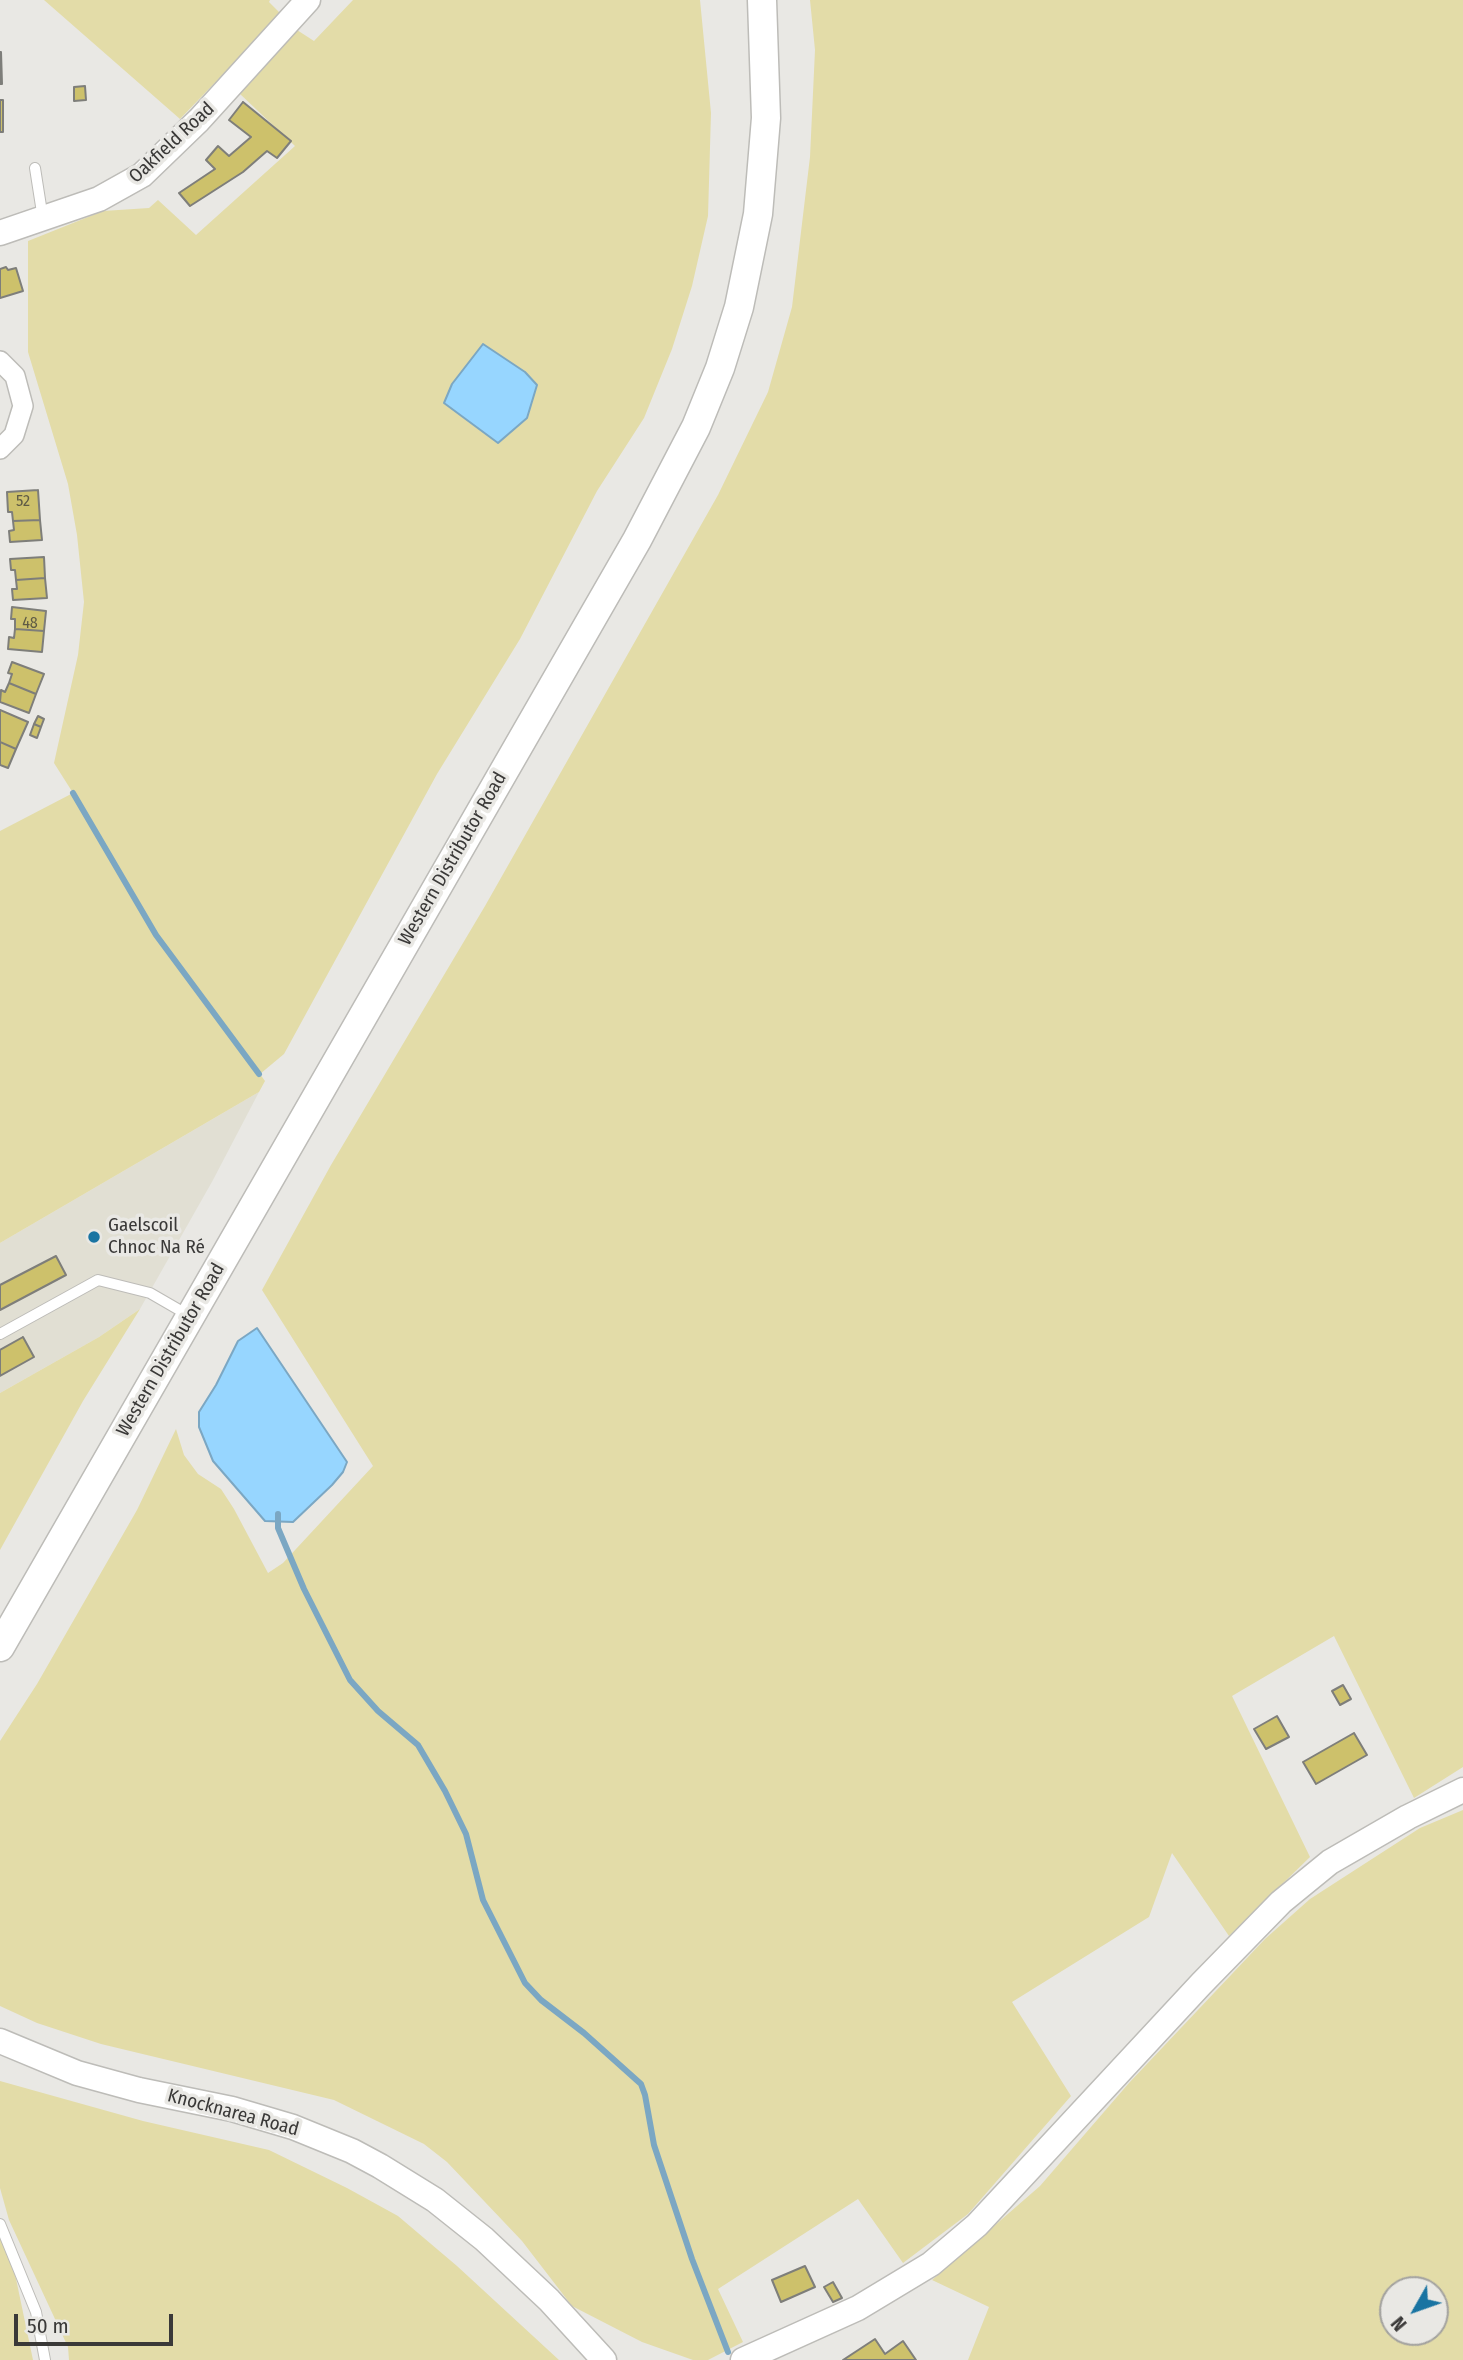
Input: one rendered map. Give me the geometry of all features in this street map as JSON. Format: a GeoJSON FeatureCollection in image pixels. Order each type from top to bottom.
{"type":"FeatureCollection","features":[{"type":"Feature","properties":{"kind":"main road","name":"Western Distributor Road"},"geometry":{"type":"LineString","coordinates":[[0,1647],[630,552],[696,427],[720,368],[739,307],[758,214],[766,118],[761,8]]}},
{"type":"Feature","properties":{"kind":"street","name":"Oakfield Road"},"geometry":{"type":"LineString","coordinates":[[0,233],[99,199],[142,175],[200,120],[308,0]]}},
{"type":"Feature","properties":{"kind":"street"},"geometry":{"type":"LineString","coordinates":[[0,360],[15,376],[23,406],[14,435],[0,449]]}},
{"type":"Feature","properties":{"kind":"street"},"geometry":{"type":"LineString","coordinates":[[743,2360],[858,2308],[931,2264],[977,2225],[1281,1902],[1331,1862],[1408,1817],[1463,1790]]}},
{"type":"Feature","properties":{"kind":"street","name":"Knocknarea Road"},"geometry":{"type":"LineString","coordinates":[[0,2041],[77,2073],[139,2090],[232,2109],[293,2127],[380,2166],[435,2200],[484,2239],[549,2300],[604,2360]]}},
{"type":"Feature","properties":{"kind":"lane"},"geometry":{"type":"LineString","coordinates":[[35,169],[43,219]]}},
{"type":"Feature","properties":{"kind":"lane"},"geometry":{"type":"LineString","coordinates":[[0,1334],[98,1280],[150,1293],[190,1317]]}},
{"type":"Feature","properties":{"kind":"lane"},"geometry":{"type":"LineString","coordinates":[[0,2224],[36,2312],[45,2360]]}},
{"type":"Feature","properties":{"kind":"shaded area"},"geometry":{"type":"Polygon","coordinates":[[[44,0],[270,0],[281,14],[180,119],[44,0]]]}},
{"type":"Feature","properties":{"kind":"shaded area"},"geometry":{"type":"Polygon","coordinates":[[[353,0],[700,0],[711,113],[708,216],[692,286],[672,349],[644,418],[597,491],[520,639],[437,774],[284,1054],[260,1074],[265,1081],[259,1092],[0,1243],[0,831],[73,793],[54,763],[78,655],[84,602],[68,484],[28,352],[28,241],[103,211],[149,208],[158,200],[196,235],[295,146],[239,93],[297,30],[314,41],[353,0]]]}},
{"type":"Feature","properties":{"kind":"shaded area"},"geometry":{"type":"Polygon","coordinates":[[[810,0],[1463,0],[1463,1767],[1414,1798],[1334,1636],[1232,1696],[1310,1857],[1229,1936],[1172,1853],[1149,1917],[1012,2002],[1071,2096],[968,2214],[903,2263],[858,2199],[718,2289],[743,2342],[708,2360],[693,2360],[642,2342],[572,2306],[522,2241],[447,2162],[424,2144],[334,2100],[101,2044],[37,2023],[0,2006],[0,1741],[37,1684],[137,1510],[176,1429],[184,1455],[198,1474],[221,1489],[268,1573],[283,1563],[373,1466],[262,1290],[331,1165],[485,906],[718,495],[768,392],[792,307],[810,157],[815,50],[810,0]]]}},
{"type":"Feature","properties":{"kind":"shaded area","name":"Gaelscoil Chnoc Na Ré"},"geometry":{"type":"Polygon","coordinates":[[[259,1092],[140,1309],[99,1337],[0,1393],[0,1243],[259,1092]]]}},
{"type":"Feature","properties":{"kind":"shaded area"},"geometry":{"type":"Polygon","coordinates":[[[140,1309],[83,1401],[0,1550],[0,1393],[99,1337],[140,1309]]]}},
{"type":"Feature","properties":{"kind":"shaded area"},"geometry":{"type":"Polygon","coordinates":[[[1463,1810],[1463,2360],[968,2360],[989,2307],[932,2280],[1040,2186],[1129,2083],[1265,1939],[1310,1899],[1420,1828],[1463,1810]]]}},
{"type":"Feature","properties":{"kind":"shaded area"},"geometry":{"type":"Polygon","coordinates":[[[0,2081],[143,2121],[269,2150],[347,2188],[398,2216],[559,2360],[69,2360],[68,2347],[9,2220],[0,2188],[0,2081]]]}},
{"type":"Feature","properties":{"kind":"shaded area"},"geometry":{"type":"Polygon","coordinates":[[[0,2236],[15,2274],[33,2360],[0,2360],[0,2236]]]}},
{"type":"Feature","properties":{"kind":"water"},"geometry":{"type":"Polygon","coordinates":[[[483,344],[525,372],[537,385],[527,418],[498,443],[444,403],[452,384],[483,344]]]}},
{"type":"Feature","properties":{"kind":"water"},"geometry":{"type":"Polygon","coordinates":[[[257,1328],[347,1462],[343,1472],[332,1485],[293,1522],[265,1521],[213,1461],[199,1427],[199,1412],[238,1341],[257,1328]]]}},
{"type":"Feature","properties":{"kind":"building"},"geometry":{"type":"Polygon","coordinates":[[[1,52],[2,84],[0,84],[1,52]]]}},
{"type":"Feature","properties":{"kind":"building"},"geometry":{"type":"Polygon","coordinates":[[[85,86],[86,100],[74,101],[74,87],[85,86]]]}},
{"type":"Feature","properties":{"kind":"building"},"geometry":{"type":"Polygon","coordinates":[[[0,100],[3,100],[3,132],[0,132],[0,100]]]}},
{"type":"Feature","properties":{"kind":"building"},"geometry":{"type":"Polygon","coordinates":[[[243,102],[291,141],[277,158],[267,151],[243,172],[190,206],[179,193],[215,169],[206,160],[218,146],[229,156],[251,137],[229,120],[243,102]]]}},
{"type":"Feature","properties":{"kind":"building"},"geometry":{"type":"Polygon","coordinates":[[[6,267],[8,270],[16,268],[23,291],[0,298],[0,269],[6,267]]]}},
{"type":"Feature","properties":{"kind":"building"},"geometry":{"type":"Polygon","coordinates":[[[38,490],[40,520],[13,521],[12,512],[8,512],[7,492],[38,490]]]}},
{"type":"Feature","properties":{"kind":"building"},"geometry":{"type":"Polygon","coordinates":[[[40,520],[42,540],[10,542],[9,531],[14,530],[13,521],[40,520]]]}},
{"type":"Feature","properties":{"kind":"building"},"geometry":{"type":"Polygon","coordinates":[[[44,557],[45,578],[16,580],[10,559],[44,557]]]}},
{"type":"Feature","properties":{"kind":"building"},"geometry":{"type":"Polygon","coordinates":[[[45,578],[47,598],[13,600],[12,589],[17,589],[16,580],[45,578]]]}},
{"type":"Feature","properties":{"kind":"building"},"geometry":{"type":"Polygon","coordinates":[[[12,607],[46,611],[44,631],[15,629],[15,619],[11,619],[12,607]]]}},
{"type":"Feature","properties":{"kind":"building"},"geometry":{"type":"Polygon","coordinates":[[[15,629],[44,631],[42,652],[8,649],[9,637],[14,638],[15,629]]]}},
{"type":"Feature","properties":{"kind":"building"},"geometry":{"type":"Polygon","coordinates":[[[12,662],[44,674],[36,694],[9,683],[12,674],[8,673],[12,662]]]}},
{"type":"Feature","properties":{"kind":"building"},"geometry":{"type":"Polygon","coordinates":[[[9,683],[36,694],[29,713],[0,702],[1,690],[5,692],[9,683]]]}},
{"type":"Feature","properties":{"kind":"building"},"geometry":{"type":"Polygon","coordinates":[[[0,710],[28,722],[16,749],[0,742],[0,710]]]}},
{"type":"Feature","properties":{"kind":"building"},"geometry":{"type":"Polygon","coordinates":[[[38,716],[44,719],[41,727],[34,724],[38,716]]]}},
{"type":"Feature","properties":{"kind":"building"},"geometry":{"type":"Polygon","coordinates":[[[34,724],[41,727],[37,738],[30,735],[34,724]]]}},
{"type":"Feature","properties":{"kind":"building"},"geometry":{"type":"Polygon","coordinates":[[[0,742],[16,749],[8,768],[0,765],[0,742]]]}},
{"type":"Feature","properties":{"kind":"building"},"geometry":{"type":"Polygon","coordinates":[[[56,1256],[66,1275],[0,1310],[0,1285],[56,1256]]]}},
{"type":"Feature","properties":{"kind":"building"},"geometry":{"type":"Polygon","coordinates":[[[23,1337],[34,1357],[0,1376],[0,1350],[23,1337]]]}},
{"type":"Feature","properties":{"kind":"building"},"geometry":{"type":"Polygon","coordinates":[[[1343,1685],[1351,1699],[1340,1705],[1332,1691],[1343,1685]]]}},
{"type":"Feature","properties":{"kind":"building"},"geometry":{"type":"Polygon","coordinates":[[[1277,1716],[1289,1737],[1266,1749],[1254,1729],[1277,1716]]]}},
{"type":"Feature","properties":{"kind":"building"},"geometry":{"type":"Polygon","coordinates":[[[1354,1733],[1367,1755],[1316,1784],[1303,1762],[1354,1733]]]}},
{"type":"Feature","properties":{"kind":"building"},"geometry":{"type":"Polygon","coordinates":[[[805,2266],[815,2287],[781,2302],[772,2280],[805,2266]]]}},
{"type":"Feature","properties":{"kind":"building"},"geometry":{"type":"Polygon","coordinates":[[[833,2282],[842,2298],[833,2302],[824,2287],[833,2282]]]}},
{"type":"Feature","properties":{"kind":"building"},"geometry":{"type":"Polygon","coordinates":[[[875,2339],[885,2354],[903,2341],[916,2360],[843,2360],[875,2339]]]}},
{"type":"Feature","properties":{"kind":"waterway"},"geometry":{"type":"LineString","coordinates":[[73,793],[156,935],[259,1074]]}},
{"type":"Feature","properties":{"kind":"waterway"},"geometry":{"type":"LineString","coordinates":[[278,1514],[278,1528],[304,1589],[350,1680],[378,1711],[418,1745],[445,1791],[466,1834],[483,1900],[525,1983],[541,2000],[584,2033],[641,2084],[654,2145],[692,2259],[728,2352]]}},
{"type":"Feature","properties":{"kind":"place","name":"Gaelscoil Chnoc Na Ré"},"geometry":{"type":"Point","coordinates":[94,1237]}}]}
